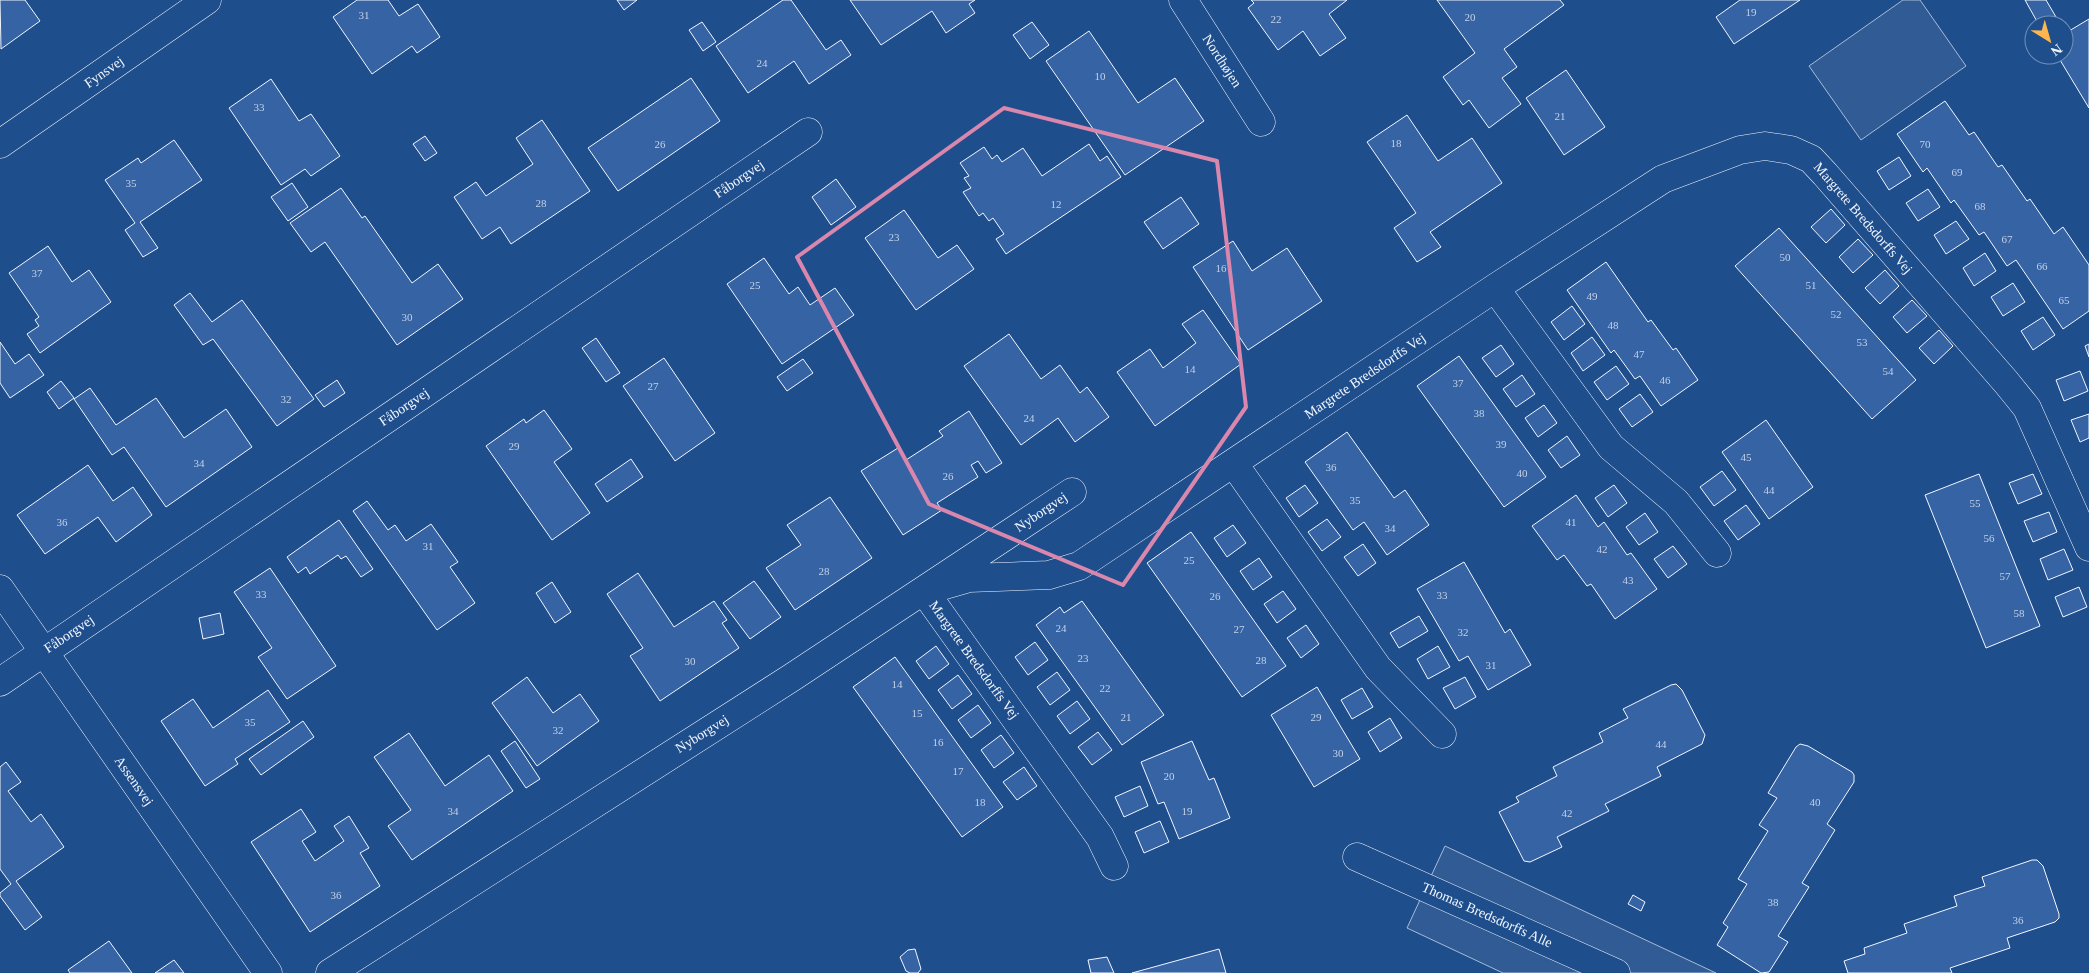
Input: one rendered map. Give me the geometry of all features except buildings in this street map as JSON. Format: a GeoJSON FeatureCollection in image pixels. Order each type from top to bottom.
{"type":"FeatureCollection","features":[{"type":"Feature","properties":{"kind":"street","name":"Fynsvej"},"geometry":{"type":"LineString","coordinates":[[0,144],[207,0]]}},
{"type":"Feature","properties":{"kind":"street","name":"Nordhøjen"},"geometry":{"type":"LineString","coordinates":[[1183,0],[1261,122]]}},
{"type":"Feature","properties":{"kind":"street","name":"Fåborgvej"},"geometry":{"type":"LineString","coordinates":[[0,682],[808,132]]}},
{"type":"Feature","properties":{"kind":"street","name":"Margrete Bredsdorffs Vej"},"geometry":{"type":"LineString","coordinates":[[1114,866],[1100,837],[924,591],[969,578],[1049,575],[1079,566],[1663,178],[1740,150],[1765,146],[1791,150],[1811,159],[2027,408],[2089,547]]}},
{"type":"Feature","properties":{"kind":"street"},"geometry":{"type":"LineString","coordinates":[[1496,288],[1611,447],[1676,502],[1717,553]]}},
{"type":"Feature","properties":{"kind":"street"},"geometry":{"type":"LineString","coordinates":[[1234,464],[1378,668],[1442,734]]}},
{"type":"Feature","properties":{"kind":"street","name":"Nyborgvej"},"geometry":{"type":"LineString","coordinates":[[330,973],[924,591],[1072,492]]}},
{"type":"Feature","properties":{"kind":"street","name":"Assensvej"},"geometry":{"type":"LineString","coordinates":[[0,588],[268,973]]}},
{"type":"Feature","properties":{"kind":"street","name":"Thomas Bredsdorffs Alle"},"geometry":{"type":"LineString","coordinates":[[1357,856],[1616,973]]}},
{"type":"Feature","properties":{"kind":"highlighted area"},"geometry":{"type":"Polygon","coordinates":[[[1004,108],[1217,161],[1246,407],[1123,585],[929,504],[797,257],[1004,108]]]}},
{"type":"Feature","properties":{"kind":"shaded area"},"geometry":{"type":"Polygon","coordinates":[[[1903,0],[1920,0],[1966,66],[1861,140],[1809,66],[1903,0]]]}},
{"type":"Feature","properties":{"kind":"shaded area"},"geometry":{"type":"Polygon","coordinates":[[[1445,846],[1716,973],[1503,973],[1407,928],[1445,846]]]}}]}
